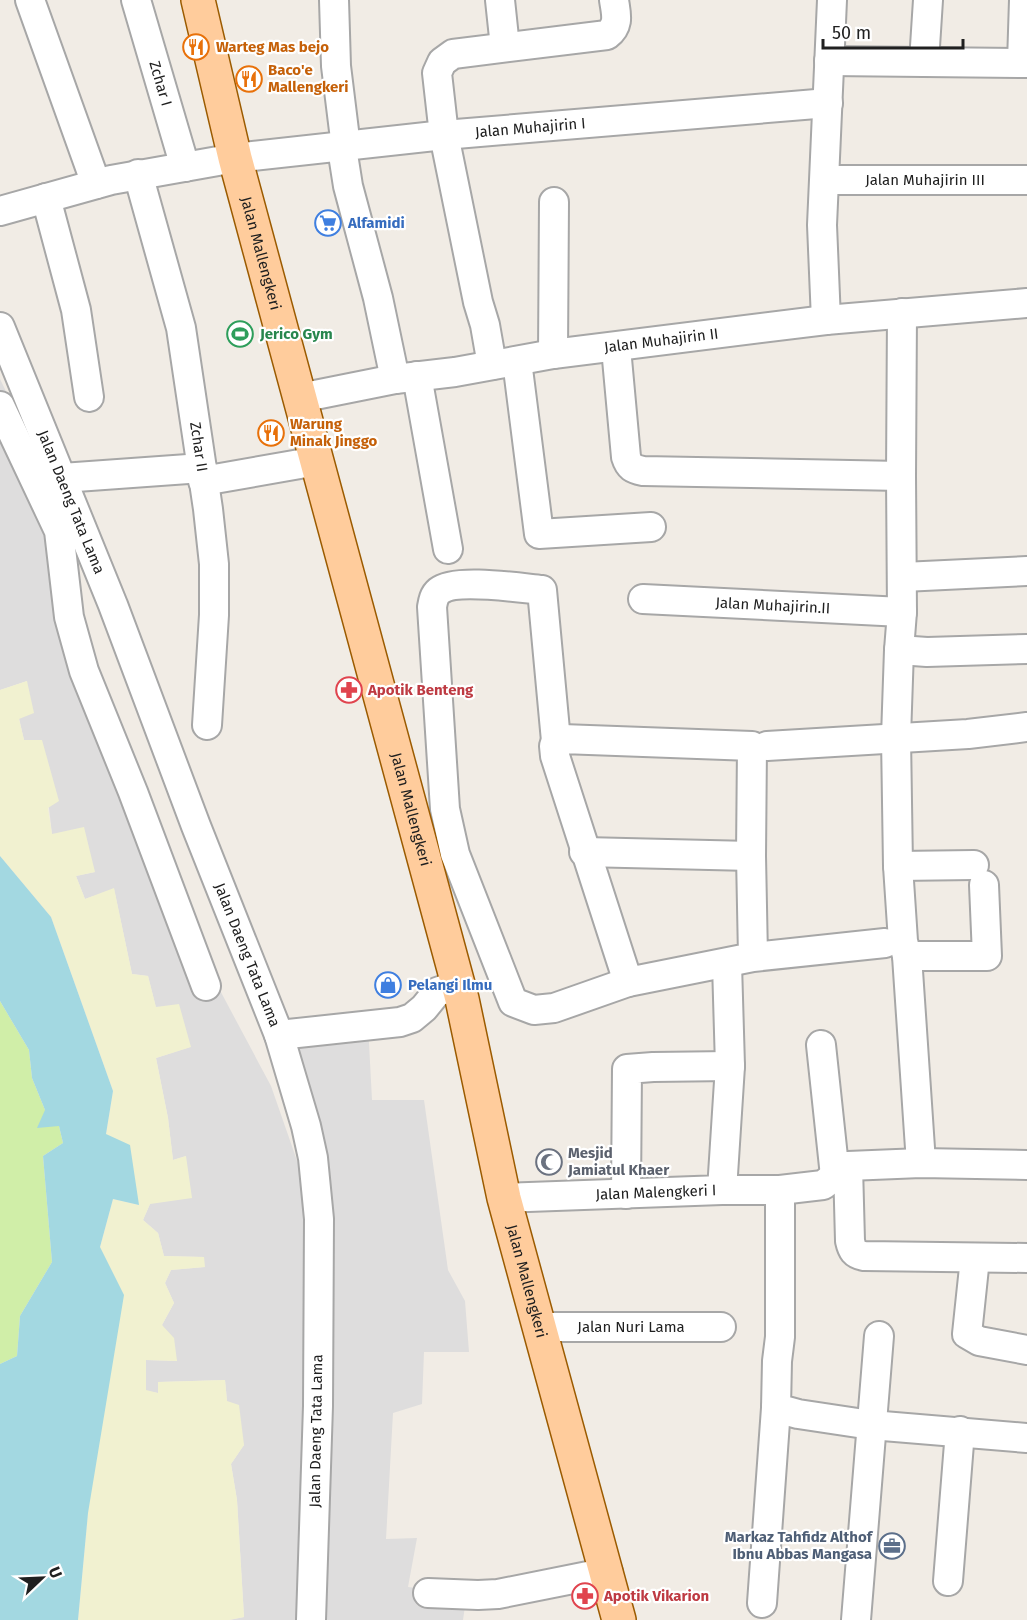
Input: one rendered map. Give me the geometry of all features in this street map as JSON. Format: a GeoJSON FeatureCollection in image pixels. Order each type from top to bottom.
{"type":"FeatureCollection","features":[{"type":"Feature","properties":{"kind":"main road","name":"Jalan Mallengkeri"},"geometry":{"type":"LineString","coordinates":[[198,0],[235,158],[462,999],[504,1198],[620,1620]]}},
{"type":"Feature","properties":{"kind":"street"},"geometry":{"type":"LineString","coordinates":[[30,0],[96,183]]}},
{"type":"Feature","properties":{"kind":"street","name":"Zchar I"},"geometry":{"type":"LineString","coordinates":[[136,0],[185,167]]}},
{"type":"Feature","properties":{"kind":"street"},"geometry":{"type":"LineString","coordinates":[[334,0],[336,66],[352,205],[378,298],[406,378],[448,549]]}},
{"type":"Feature","properties":{"kind":"street"},"geometry":{"type":"LineString","coordinates":[[500,0],[505,47]]}},
{"type":"Feature","properties":{"kind":"street"},"geometry":{"type":"LineString","coordinates":[[614,0],[617,22],[614,30],[608,35],[453,54],[442,62],[437,73],[444,135],[478,302],[485,325],[505,363],[539,534],[651,527]]}},
{"type":"Feature","properties":{"kind":"street"},"geometry":{"type":"LineString","coordinates":[[826,320],[822,225],[832,0]]}},
{"type":"Feature","properties":{"kind":"street"},"geometry":{"type":"LineString","coordinates":[[924,63],[927,0]]}},
{"type":"Feature","properties":{"kind":"street"},"geometry":{"type":"LineString","coordinates":[[830,61],[1025,63],[1024,0]]}},
{"type":"Feature","properties":{"kind":"street","name":"Jalan Muhajirin I"},"geometry":{"type":"LineString","coordinates":[[0,210],[96,183],[235,158],[444,135],[828,103]]}},
{"type":"Feature","properties":{"kind":"street","name":"Zchar II"},"geometry":{"type":"LineString","coordinates":[[138,174],[182,328],[214,564],[214,615],[207,725]]}},
{"type":"Feature","properties":{"kind":"street","name":"Jalan Muhajirin III"},"geometry":{"type":"LineString","coordinates":[[825,180],[1027,180]]}},
{"type":"Feature","properties":{"kind":"street"},"geometry":{"type":"LineString","coordinates":[[46,198],[76,310],[89,396]]}},
{"type":"Feature","properties":{"kind":"street"},"geometry":{"type":"LineString","coordinates":[[552,354],[554,202]]}},
{"type":"Feature","properties":{"kind":"street","name":"Jalan Muhajirin II"},"geometry":{"type":"LineString","coordinates":[[300,398],[552,354],[616,348],[826,320],[1027,303]]}},
{"type":"Feature","properties":{"kind":"street"},"geometry":{"type":"LineString","coordinates":[[902,313],[903,612],[899,650],[896,737],[898,866],[903,941],[896,950],[921,1163]]}},
{"type":"Feature","properties":{"kind":"street","name":"Jalan Daeng Tata Lama"},"geometry":{"type":"LineString","coordinates":[[0,327],[113,605],[196,826],[279,1035],[306,1126],[313,1158],[319,1219],[318,1406],[311,1620]]}},
{"type":"Feature","properties":{"kind":"street"},"geometry":{"type":"LineString","coordinates":[[616,348],[626,457],[635,470],[901,476]]}},
{"type":"Feature","properties":{"kind":"street"},"geometry":{"type":"LineString","coordinates":[[0,406],[59,531],[69,617],[84,671],[133,792],[206,986]]}},
{"type":"Feature","properties":{"kind":"street"},"geometry":{"type":"LineString","coordinates":[[62,478],[202,474],[317,461]]}},
{"type":"Feature","properties":{"kind":"street"},"geometry":{"type":"LineString","coordinates":[[903,577],[1027,571]]}},
{"type":"Feature","properties":{"kind":"street"},"geometry":{"type":"LineString","coordinates":[[628,982],[584,852],[555,756],[556,741],[542,590],[460,584],[440,590],[435,596],[432,607],[445,809],[452,842],[466,883],[513,1002],[534,1010],[554,1008],[628,982],[740,960],[896,950],[987,956],[979,875],[898,866]]}},
{"type":"Feature","properties":{"kind":"street","name":"Jalan Muhajirin.II"},"geometry":{"type":"LineString","coordinates":[[643,599],[903,612]]}},
{"type":"Feature","properties":{"kind":"street"},"geometry":{"type":"LineString","coordinates":[[899,650],[927,652],[1027,649]]}},
{"type":"Feature","properties":{"kind":"street"},"geometry":{"type":"LineString","coordinates":[[767,746],[968,734],[1027,726]]}},
{"type":"Feature","properties":{"kind":"street","name":"Jalan Malengkeri I"},"geometry":{"type":"LineString","coordinates":[[504,1198],[722,1190],[730,1066],[751,856],[752,746],[620,740],[562,739],[556,741]]}},
{"type":"Feature","properties":{"kind":"street"},"geometry":{"type":"LineString","coordinates":[[421,851],[452,842]]}},
{"type":"Feature","properties":{"kind":"street"},"geometry":{"type":"LineString","coordinates":[[584,852],[751,856]]}},
{"type":"Feature","properties":{"kind":"street"},"geometry":{"type":"LineString","coordinates":[[279,1035],[400,1022],[412,1018],[437,992],[457,985]]}},
{"type":"Feature","properties":{"kind":"street"},"geometry":{"type":"LineString","coordinates":[[820,1045],[853,1252],[857,1255],[1027,1258]]}},
{"type":"Feature","properties":{"kind":"street"},"geometry":{"type":"LineString","coordinates":[[626,1194],[627,1070],[652,1066],[730,1066]]}},
{"type":"Feature","properties":{"kind":"street"},"geometry":{"type":"LineString","coordinates":[[722,1190],[780,1190],[823,1185],[841,1171],[921,1163],[1027,1165]]}},
{"type":"Feature","properties":{"kind":"street"},"geometry":{"type":"LineString","coordinates":[[762,1603],[780,1337],[780,1190]]}},
{"type":"Feature","properties":{"kind":"street"},"geometry":{"type":"LineString","coordinates":[[975,1258],[967,1334],[979,1341],[1027,1350]]}},
{"type":"Feature","properties":{"kind":"street","name":"Jalan Nuri Lama"},"geometry":{"type":"LineString","coordinates":[[541,1327],[721,1327]]}},
{"type":"Feature","properties":{"kind":"street"},"geometry":{"type":"LineString","coordinates":[[856,1620],[879,1336]]}},
{"type":"Feature","properties":{"kind":"street"},"geometry":{"type":"LineString","coordinates":[[776,1408],[798,1414],[871,1425],[1027,1438]]}},
{"type":"Feature","properties":{"kind":"street"},"geometry":{"type":"LineString","coordinates":[[948,1581],[960,1431]]}},
{"type":"Feature","properties":{"kind":"street"},"geometry":{"type":"LineString","coordinates":[[428,1593],[498,1594],[608,1572]]}},
{"type":"Feature","properties":{"kind":"shaded area"},"geometry":{"type":"Polygon","coordinates":[[[0,379],[44,469],[79,651],[215,981],[271,1086],[302,1175],[288,1035],[368,1024],[372,1100],[424,1100],[448,1270],[465,1301],[469,1352],[424,1352],[422,1404],[393,1413],[386,1539],[417,1538],[408,1587],[460,1593],[465,1606],[463,1620],[229,1620],[244,1617],[237,1500],[231,1464],[244,1445],[227,1401],[225,1380],[159,1382],[158,1393],[146,1391],[146,1360],[177,1361],[162,1325],[174,1303],[165,1283],[171,1270],[204,1267],[203,1257],[164,1256],[158,1233],[143,1220],[150,1204],[186,1156],[173,1160],[168,1118],[156,1058],[190,1047],[156,1008],[148,976],[132,974],[114,889],[85,899],[76,876],[95,872],[52,834],[41,740],[24,740],[19,718],[27,681],[0,690],[0,379]]]}},
{"type":"Feature","properties":{"kind":"green space"},"geometry":{"type":"Polygon","coordinates":[[[27,681],[34,713],[19,719],[24,740],[42,740],[59,801],[48,808],[52,834],[84,827],[95,872],[76,876],[85,899],[114,888],[132,974],[148,976],[156,1007],[179,1004],[191,1047],[156,1058],[168,1118],[173,1160],[186,1156],[192,1198],[150,1204],[143,1220],[158,1233],[164,1256],[204,1257],[205,1267],[171,1270],[165,1283],[174,1303],[162,1325],[174,1338],[177,1361],[146,1360],[146,1390],[158,1393],[158,1382],[225,1380],[227,1401],[239,1405],[244,1445],[231,1464],[237,1500],[244,1617],[229,1620],[78,1620],[88,1513],[100,1247],[113,1199],[139,1205],[106,1134],[113,1091],[51,917],[0,856],[0,690],[27,681]]]}},
{"type":"Feature","properties":{"kind":"green space"},"geometry":{"type":"Polygon","coordinates":[[[0,1001],[29,1050],[32,1078],[45,1110],[59,1126],[63,1143],[43,1156],[52,1262],[20,1316],[17,1356],[0,1364],[0,1001]]]}},
{"type":"Feature","properties":{"kind":"water"},"geometry":{"type":"Polygon","coordinates":[[[0,856],[51,917],[113,1091],[106,1134],[130,1145],[139,1205],[113,1199],[100,1247],[124,1295],[88,1513],[78,1620],[0,1620],[0,1364],[17,1356],[20,1316],[52,1262],[43,1156],[63,1143],[59,1126],[37,1128],[45,1110],[32,1078],[29,1050],[0,1001],[0,856]]]}},
{"type":"Feature","properties":{"kind":"place","name":"Warteg Mas bejo"},"geometry":{"type":"Point","coordinates":[196,47]}},
{"type":"Feature","properties":{"kind":"place","name":"Baco'e Mallengkeri"},"geometry":{"type":"Point","coordinates":[249,79]}},
{"type":"Feature","properties":{"kind":"place","name":"Alfamidi"},"geometry":{"type":"Point","coordinates":[328,223]}},
{"type":"Feature","properties":{"kind":"place","name":"Jerico Gym"},"geometry":{"type":"Point","coordinates":[240,334]}},
{"type":"Feature","properties":{"kind":"place","name":"Warung Minak Jinggo"},"geometry":{"type":"Point","coordinates":[271,433]}},
{"type":"Feature","properties":{"kind":"place","name":"Apotik Benteng"},"geometry":{"type":"Point","coordinates":[349,690]}},
{"type":"Feature","properties":{"kind":"place","name":"Pelangi Ilmu"},"geometry":{"type":"Point","coordinates":[388,985]}},
{"type":"Feature","properties":{"kind":"place","name":"Mesjid Jamiatul Khaer"},"geometry":{"type":"Point","coordinates":[549,1162]}},
{"type":"Feature","properties":{"kind":"place","name":"Markaz Tahfidz Althof Ibnu Abbas Mangasa"},"geometry":{"type":"Point","coordinates":[892,1546]}},
{"type":"Feature","properties":{"kind":"place","name":"Apotik Vikarion"},"geometry":{"type":"Point","coordinates":[585,1596]}}]}
